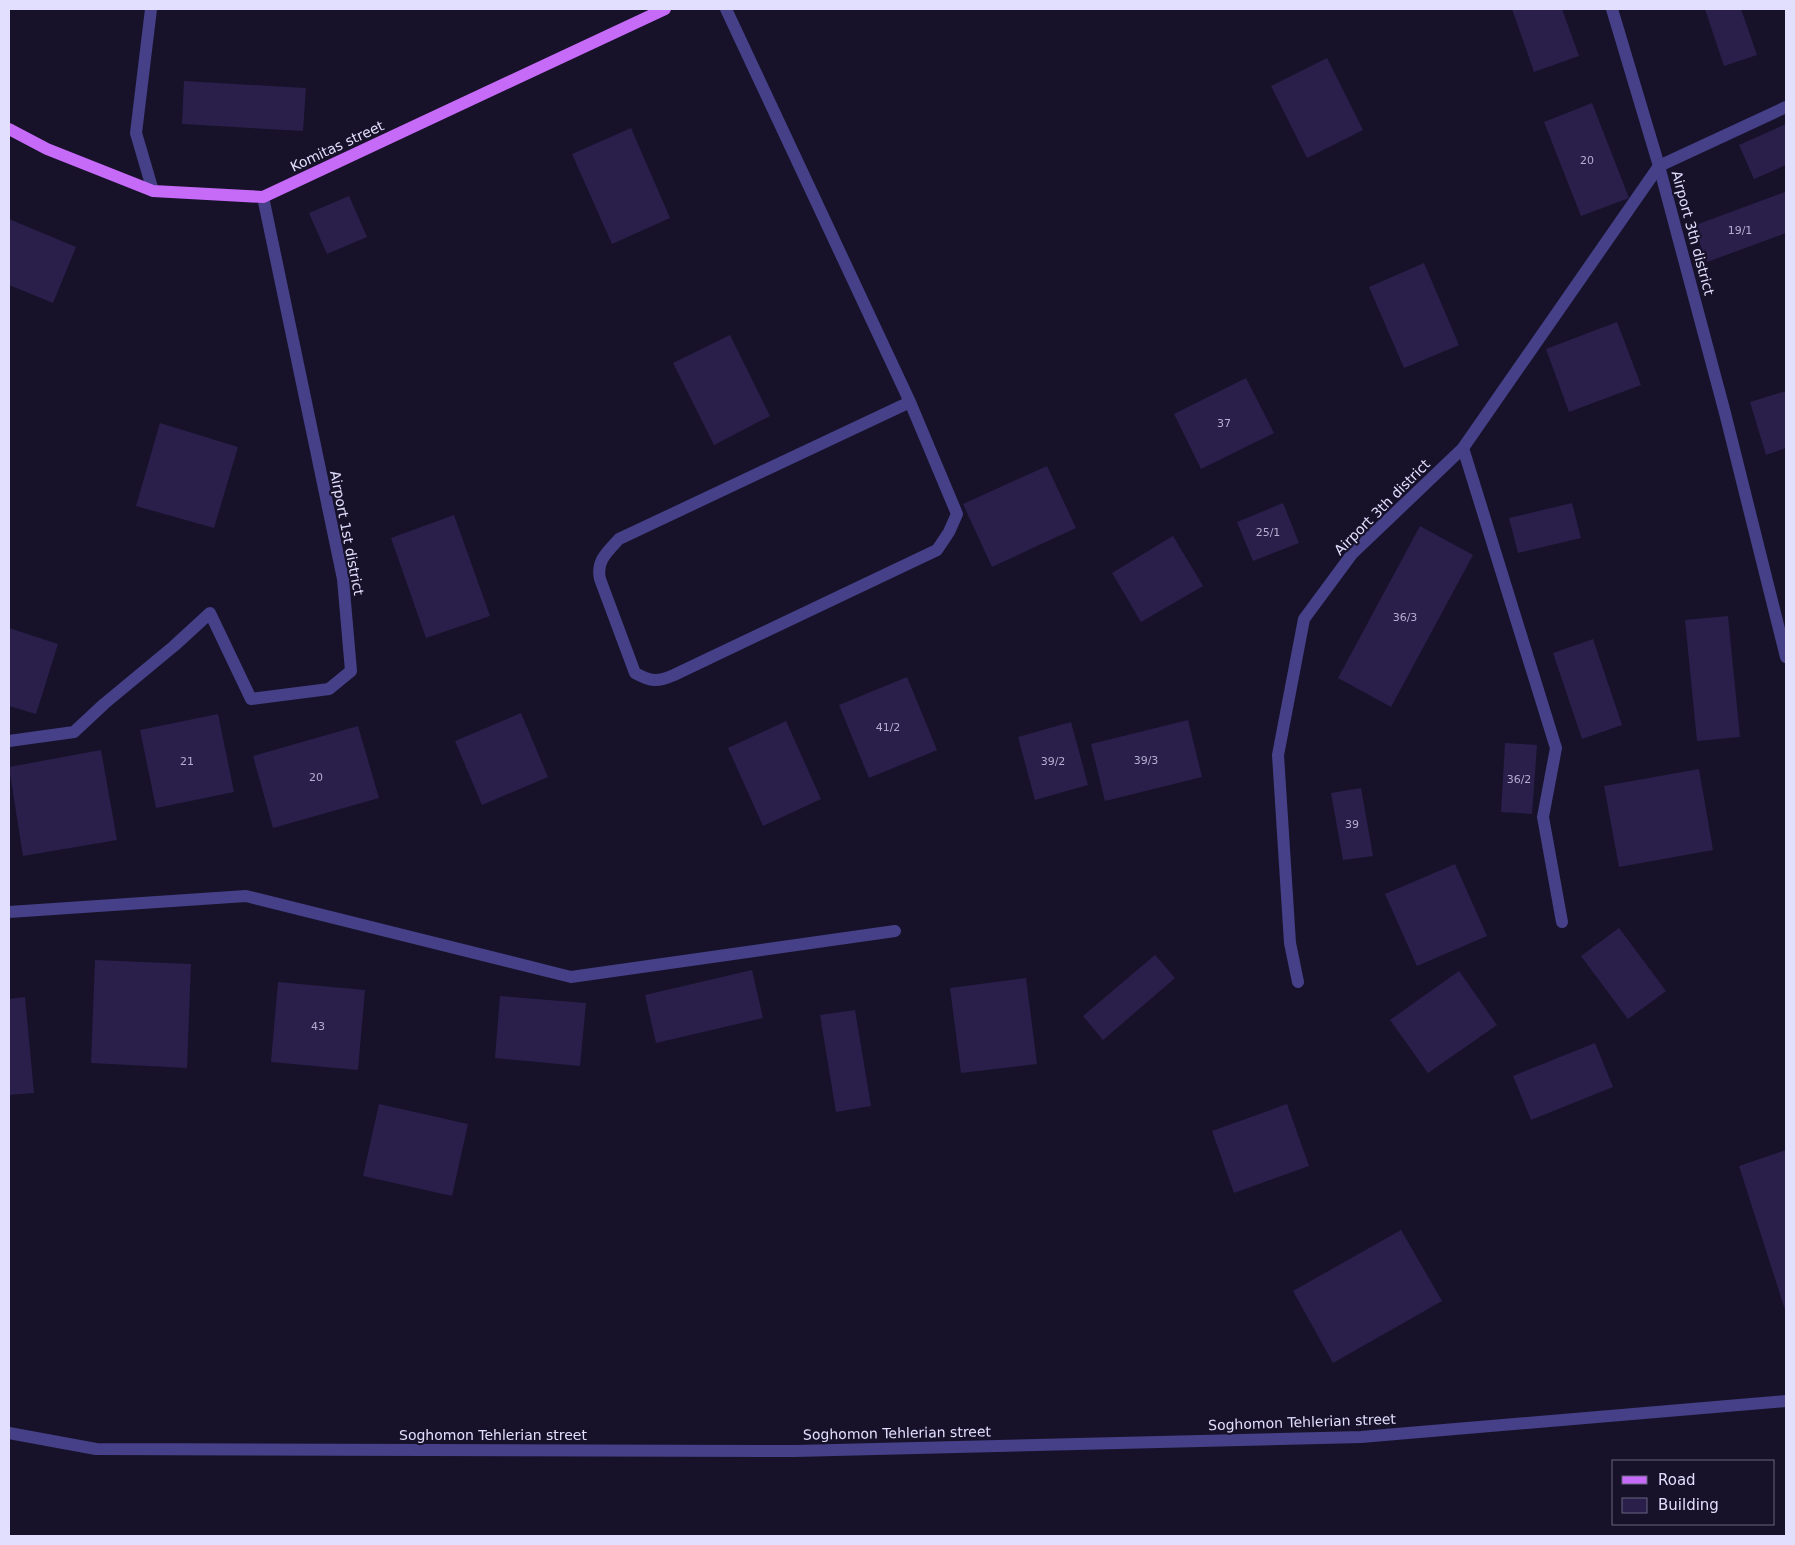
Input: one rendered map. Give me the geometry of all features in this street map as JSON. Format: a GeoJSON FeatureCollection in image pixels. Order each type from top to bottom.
{"type":"FeatureCollection","features":[{"type":"Feature","properties":{"kind":"main road","name":"Komitas street"},"geometry":{"type":"LineString","coordinates":[[9,129],[47,149],[153,191],[263,197],[665,9]]}},
{"type":"Feature","properties":{"kind":"street"},"geometry":{"type":"LineString","coordinates":[[152,9],[136,134],[153,191]]}},
{"type":"Feature","properties":{"kind":"street"},"geometry":{"type":"LineString","coordinates":[[726,9],[910,402],[957,514],[949,532],[937,550],[674,676],[661,681],[646,680],[635,673],[600,579],[598,568],[606,552],[619,539],[910,402]]}},
{"type":"Feature","properties":{"kind":"street","name":"Airport 3th district"},"geometry":{"type":"LineString","coordinates":[[1612,9],[1659,166],[1725,413],[1786,657]]}},
{"type":"Feature","properties":{"kind":"street","name":"Airport 3th district"},"geometry":{"type":"LineString","coordinates":[[1298,982],[1290,943],[1278,755],[1304,619],[1352,554],[1463,448],[1659,166],[1786,107]]}},
{"type":"Feature","properties":{"kind":"street","name":"Airport 1st district"},"geometry":{"type":"LineString","coordinates":[[9,741],[74,732],[210,613],[251,699],[329,689],[351,671],[343,579],[263,197]]}},
{"type":"Feature","properties":{"kind":"street"},"geometry":{"type":"LineString","coordinates":[[1463,448],[1556,748],[1542,817],[1562,922]]}},
{"type":"Feature","properties":{"kind":"street"},"geometry":{"type":"LineString","coordinates":[[9,912],[246,896],[571,977],[896,931]]}},
{"type":"Feature","properties":{"kind":"street","name":"Soghomon Tehlerian street"},"geometry":{"type":"LineString","coordinates":[[9,1433],[96,1449],[794,1451],[1361,1436],[1786,1401]]}},
{"type":"Feature","properties":{"kind":"building"},"geometry":{"type":"Polygon","coordinates":[[[1512,9],[1562,9],[1579,56],[1534,72],[1512,9]]]}},
{"type":"Feature","properties":{"kind":"building"},"geometry":{"type":"Polygon","coordinates":[[[1705,9],[1741,9],[1757,55],[1724,66],[1705,9]]]}},
{"type":"Feature","properties":{"kind":"building"},"geometry":{"type":"Polygon","coordinates":[[[1327,58],[1363,130],[1307,158],[1271,86],[1327,58]]]}},
{"type":"Feature","properties":{"kind":"building"},"geometry":{"type":"Polygon","coordinates":[[[184,81],[306,88],[303,131],[182,124],[184,81]]]}},
{"type":"Feature","properties":{"kind":"building"},"geometry":{"type":"Polygon","coordinates":[[[1592,103],[1629,198],[1581,216],[1544,122],[1592,103]]]}},
{"type":"Feature","properties":{"kind":"building"},"geometry":{"type":"Polygon","coordinates":[[[1786,124],[1786,165],[1754,179],[1739,145],[1786,124]]]}},
{"type":"Feature","properties":{"kind":"building"},"geometry":{"type":"Polygon","coordinates":[[[631,128],[670,218],[612,244],[572,154],[631,128]]]}},
{"type":"Feature","properties":{"kind":"building"},"geometry":{"type":"Polygon","coordinates":[[[1785,192],[1786,233],[1707,262],[1693,226],[1785,192]]]}},
{"type":"Feature","properties":{"kind":"building"},"geometry":{"type":"Polygon","coordinates":[[[349,196],[367,237],[327,254],[309,213],[349,196]]]}},
{"type":"Feature","properties":{"kind":"building"},"geometry":{"type":"Polygon","coordinates":[[[9,219],[76,247],[53,303],[9,285],[9,219]]]}},
{"type":"Feature","properties":{"kind":"building"},"geometry":{"type":"Polygon","coordinates":[[[1424,263],[1459,345],[1404,368],[1369,287],[1424,263]]]}},
{"type":"Feature","properties":{"kind":"building"},"geometry":{"type":"Polygon","coordinates":[[[1617,322],[1641,385],[1569,412],[1546,349],[1617,322]]]}},
{"type":"Feature","properties":{"kind":"building"},"geometry":{"type":"Polygon","coordinates":[[[730,335],[770,416],[714,445],[673,363],[730,335]]]}},
{"type":"Feature","properties":{"kind":"building"},"geometry":{"type":"Polygon","coordinates":[[[1246,378],[1274,433],[1201,469],[1174,414],[1246,378]]]}},
{"type":"Feature","properties":{"kind":"building"},"geometry":{"type":"Polygon","coordinates":[[[1786,391],[1786,448],[1766,455],[1750,402],[1786,391]]]}},
{"type":"Feature","properties":{"kind":"building"},"geometry":{"type":"Polygon","coordinates":[[[160,423],[238,447],[214,528],[136,506],[160,423]]]}},
{"type":"Feature","properties":{"kind":"building"},"geometry":{"type":"Polygon","coordinates":[[[1047,466],[1076,528],[992,567],[963,504],[1047,466]]]}},
{"type":"Feature","properties":{"kind":"building"},"geometry":{"type":"Polygon","coordinates":[[[1283,503],[1299,543],[1253,561],[1237,522],[1283,503]]]}},
{"type":"Feature","properties":{"kind":"building"},"geometry":{"type":"Polygon","coordinates":[[[1572,503],[1581,538],[1518,553],[1509,518],[1572,503]]]}},
{"type":"Feature","properties":{"kind":"building"},"geometry":{"type":"Polygon","coordinates":[[[454,515],[490,616],[426,638],[391,538],[454,515]]]}},
{"type":"Feature","properties":{"kind":"building"},"geometry":{"type":"Polygon","coordinates":[[[1420,526],[1473,555],[1391,707],[1338,678],[1420,526]]]}},
{"type":"Feature","properties":{"kind":"building"},"geometry":{"type":"Polygon","coordinates":[[[1173,536],[1203,586],[1141,622],[1112,573],[1173,536]]]}},
{"type":"Feature","properties":{"kind":"building"},"geometry":{"type":"Polygon","coordinates":[[[1728,616],[1740,737],[1697,741],[1685,620],[1728,616]]]}},
{"type":"Feature","properties":{"kind":"building"},"geometry":{"type":"Polygon","coordinates":[[[9,628],[58,644],[36,714],[9,706],[9,628]]]}},
{"type":"Feature","properties":{"kind":"building"},"geometry":{"type":"Polygon","coordinates":[[[1593,639],[1622,725],[1582,739],[1553,653],[1593,639]]]}},
{"type":"Feature","properties":{"kind":"building"},"geometry":{"type":"Polygon","coordinates":[[[907,677],[937,750],[869,778],[839,705],[907,677]]]}},
{"type":"Feature","properties":{"kind":"building"},"geometry":{"type":"Polygon","coordinates":[[[521,713],[548,777],[482,805],[455,741],[521,713]]]}},
{"type":"Feature","properties":{"kind":"building"},"geometry":{"type":"Polygon","coordinates":[[[218,714],[234,792],[156,808],[140,730],[218,714]]]}},
{"type":"Feature","properties":{"kind":"building"},"geometry":{"type":"Polygon","coordinates":[[[1188,720],[1202,777],[1105,801],[1091,744],[1188,720]]]}},
{"type":"Feature","properties":{"kind":"building"},"geometry":{"type":"Polygon","coordinates":[[[786,721],[821,799],[763,826],[728,748],[786,721]]]}},
{"type":"Feature","properties":{"kind":"building"},"geometry":{"type":"Polygon","coordinates":[[[1071,722],[1088,785],[1035,800],[1018,737],[1071,722]]]}},
{"type":"Feature","properties":{"kind":"building"},"geometry":{"type":"Polygon","coordinates":[[[358,726],[379,798],[273,828],[253,756],[358,726]]]}},
{"type":"Feature","properties":{"kind":"building"},"geometry":{"type":"Polygon","coordinates":[[[1505,743],[1537,745],[1532,814],[1501,812],[1505,743]]]}},
{"type":"Feature","properties":{"kind":"building"},"geometry":{"type":"Polygon","coordinates":[[[101,750],[117,840],[23,856],[9,767],[101,750]]]}},
{"type":"Feature","properties":{"kind":"building"},"geometry":{"type":"Polygon","coordinates":[[[1699,769],[1713,850],[1619,867],[1604,786],[1699,769]]]}},
{"type":"Feature","properties":{"kind":"building"},"geometry":{"type":"Polygon","coordinates":[[[1361,788],[1373,856],[1343,860],[1331,793],[1361,788]]]}},
{"type":"Feature","properties":{"kind":"building"},"geometry":{"type":"Polygon","coordinates":[[[1455,864],[1487,936],[1417,966],[1385,894],[1455,864]]]}},
{"type":"Feature","properties":{"kind":"building"},"geometry":{"type":"Polygon","coordinates":[[[1619,928],[1666,991],[1628,1019],[1581,956],[1619,928]]]}},
{"type":"Feature","properties":{"kind":"building"},"geometry":{"type":"Polygon","coordinates":[[[1155,955],[1175,978],[1103,1040],[1083,1016],[1155,955]]]}},
{"type":"Feature","properties":{"kind":"building"},"geometry":{"type":"Polygon","coordinates":[[[95,960],[191,964],[187,1068],[91,1063],[95,960]]]}},
{"type":"Feature","properties":{"kind":"building"},"geometry":{"type":"Polygon","coordinates":[[[752,970],[763,1018],[656,1043],[645,995],[752,970]]]}},
{"type":"Feature","properties":{"kind":"building"},"geometry":{"type":"Polygon","coordinates":[[[1459,971],[1497,1025],[1428,1073],[1390,1020],[1459,971]]]}},
{"type":"Feature","properties":{"kind":"building"},"geometry":{"type":"Polygon","coordinates":[[[1026,978],[1037,1064],[961,1073],[950,988],[1026,978]]]}},
{"type":"Feature","properties":{"kind":"building"},"geometry":{"type":"Polygon","coordinates":[[[278,982],[365,990],[358,1070],[271,1062],[278,982]]]}},
{"type":"Feature","properties":{"kind":"building"},"geometry":{"type":"Polygon","coordinates":[[[500,996],[586,1003],[580,1066],[495,1058],[500,996]]]}},
{"type":"Feature","properties":{"kind":"building"},"geometry":{"type":"Polygon","coordinates":[[[25,997],[34,1093],[9,1095],[9,999],[25,997]]]}},
{"type":"Feature","properties":{"kind":"building"},"geometry":{"type":"Polygon","coordinates":[[[855,1010],[871,1106],[836,1112],[820,1015],[855,1010]]]}},
{"type":"Feature","properties":{"kind":"building"},"geometry":{"type":"Polygon","coordinates":[[[1595,1043],[1613,1087],[1531,1120],[1513,1076],[1595,1043]]]}},
{"type":"Feature","properties":{"kind":"building"},"geometry":{"type":"Polygon","coordinates":[[[379,1104],[468,1124],[452,1196],[363,1176],[379,1104]]]}},
{"type":"Feature","properties":{"kind":"building"},"geometry":{"type":"Polygon","coordinates":[[[1287,1104],[1309,1166],[1234,1193],[1212,1131],[1287,1104]]]}},
{"type":"Feature","properties":{"kind":"building"},"geometry":{"type":"Polygon","coordinates":[[[1786,1150],[1786,1313],[1739,1166],[1786,1150]]]}},
{"type":"Feature","properties":{"kind":"building"},"geometry":{"type":"Polygon","coordinates":[[[1401,1230],[1442,1301],[1333,1363],[1293,1291],[1401,1230]]]}}]}
